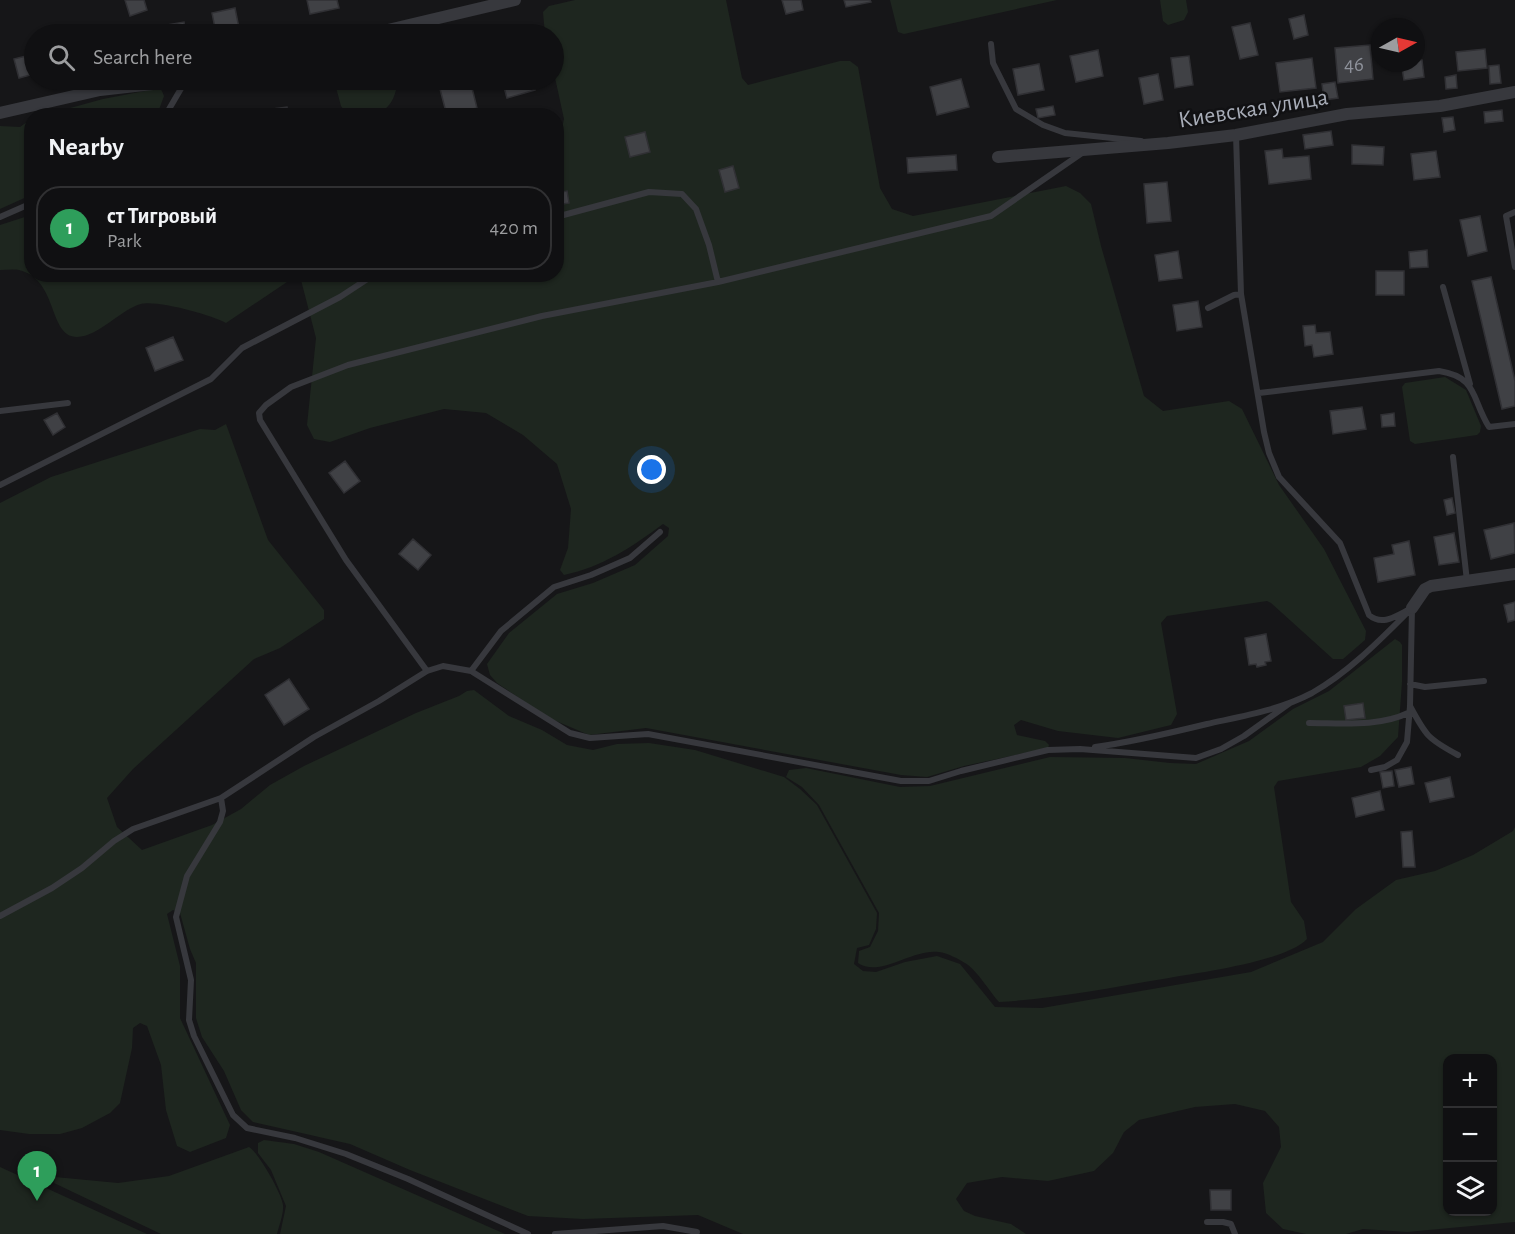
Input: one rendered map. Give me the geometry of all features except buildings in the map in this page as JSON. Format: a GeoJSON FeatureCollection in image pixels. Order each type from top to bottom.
{"type":"FeatureCollection","features":[{"type":"Feature","properties":{"kind":"street"},"geometry":{"type":"LineString","coordinates":[[413,24],[515,0]]}},
{"type":"Feature","properties":{"kind":"street"},"geometry":{"type":"LineString","coordinates":[[0,113],[100,90]]}},
{"type":"Feature","properties":{"kind":"street","name":"Киевская улица"},"geometry":{"type":"LineString","coordinates":[[998,157],[1236,135],[1338,115],[1440,106],[1515,92]]}},
{"type":"Feature","properties":{"kind":"street"},"geometry":{"type":"LineString","coordinates":[[1412,608],[1425,589],[1431,586],[1515,574]]}},
{"type":"Feature","properties":{"kind":"lane"},"geometry":{"type":"LineString","coordinates":[[991,44],[993,63],[1008,95],[1016,109],[1029,117],[1065,133],[1168,143]]}},
{"type":"Feature","properties":{"kind":"lane"},"geometry":{"type":"LineString","coordinates":[[170,108],[181,90]]}},
{"type":"Feature","properties":{"kind":"lane"},"geometry":{"type":"LineString","coordinates":[[1236,135],[1241,294],[1269,453],[1279,477],[1340,543],[1369,615],[1381,622],[1412,608]]}},
{"type":"Feature","properties":{"kind":"lane"},"geometry":{"type":"LineString","coordinates":[[427,670],[346,560],[260,420],[259,413],[266,405],[291,387],[348,365],[542,316],[718,282],[991,216],[1088,149]]}},
{"type":"Feature","properties":{"kind":"lane"},"geometry":{"type":"LineString","coordinates":[[564,215],[649,192],[682,194],[696,209],[709,245],[718,282]]}},
{"type":"Feature","properties":{"kind":"lane"},"geometry":{"type":"LineString","coordinates":[[0,217],[24,206]]}},
{"type":"Feature","properties":{"kind":"lane"},"geometry":{"type":"LineString","coordinates":[[1515,212],[1506,216],[1515,267]]}},
{"type":"Feature","properties":{"kind":"lane"},"geometry":{"type":"LineString","coordinates":[[0,485],[211,379],[242,348],[340,297],[363,282]]}},
{"type":"Feature","properties":{"kind":"lane"},"geometry":{"type":"LineString","coordinates":[[1443,287],[1479,411],[1489,427],[1515,424]]}},
{"type":"Feature","properties":{"kind":"lane"},"geometry":{"type":"LineString","coordinates":[[1208,308],[1234,295],[1241,294]]}},
{"type":"Feature","properties":{"kind":"lane"},"geometry":{"type":"LineString","coordinates":[[1259,393],[1438,371],[1454,374],[1470,384]]}},
{"type":"Feature","properties":{"kind":"lane"},"geometry":{"type":"LineString","coordinates":[[0,411],[68,403]]}},
{"type":"Feature","properties":{"kind":"lane"},"geometry":{"type":"LineString","coordinates":[[1453,457],[1467,581]]}},
{"type":"Feature","properties":{"kind":"lane"},"geometry":{"type":"LineString","coordinates":[[471,671],[501,631],[554,587],[591,575],[630,558],[660,532]]}},
{"type":"Feature","properties":{"kind":"lane"},"geometry":{"type":"LineString","coordinates":[[1371,770],[1385,767],[1397,760],[1407,742],[1412,608]]}},
{"type":"Feature","properties":{"kind":"lane"},"geometry":{"type":"LineString","coordinates":[[1080,749],[1159,736],[1256,714],[1290,703],[1314,692],[1370,650],[1412,608]]}},
{"type":"Feature","properties":{"kind":"lane"},"geometry":{"type":"LineString","coordinates":[[0,916],[52,888],[133,829],[221,798],[314,737],[379,701],[427,670],[442,666],[471,671],[570,733],[590,738],[648,734],[901,782],[929,781],[1048,750],[1080,749],[1196,758],[1221,749],[1244,736],[1290,703]]}},
{"type":"Feature","properties":{"kind":"lane"},"geometry":{"type":"LineString","coordinates":[[1410,684],[1425,687],[1484,681]]}},
{"type":"Feature","properties":{"kind":"lane"},"geometry":{"type":"LineString","coordinates":[[1309,723],[1374,722],[1399,717],[1409,709]]}},
{"type":"Feature","properties":{"kind":"lane"},"geometry":{"type":"LineString","coordinates":[[1409,709],[1424,733],[1458,755]]}},
{"type":"Feature","properties":{"kind":"lane"},"geometry":{"type":"LineString","coordinates":[[221,798],[223,811],[220,822],[187,876],[176,917],[191,980],[189,1020],[194,1036],[233,1114],[247,1128],[295,1138],[346,1154],[408,1179],[528,1234]]}},
{"type":"Feature","properties":{"kind":"lane"},"geometry":{"type":"LineString","coordinates":[[1207,1222],[1231,1224],[1235,1234]]}},
{"type":"Feature","properties":{"kind":"lane"},"geometry":{"type":"LineString","coordinates":[[555,1234],[663,1226],[697,1233]]}},
{"type":"Feature","properties":{"kind":"shaded area"},"geometry":{"type":"Polygon","coordinates":[[[575,0],[726,0],[742,78],[748,85],[840,61],[850,61],[858,67],[880,188],[892,209],[913,216],[1066,186],[1080,193],[1091,204],[1144,396],[1163,411],[1229,401],[1242,409],[1279,485],[1324,549],[1366,631],[1365,640],[1343,659],[1333,659],[1267,601],[1167,616],[1161,623],[1177,714],[1171,725],[1118,738],[1058,731],[1021,720],[1014,725],[1017,735],[1045,741],[1049,745],[1048,748],[964,766],[927,777],[901,775],[646,728],[589,735],[549,718],[497,683],[490,675],[487,664],[509,633],[557,594],[593,583],[635,565],[668,536],[669,528],[663,524],[616,555],[591,567],[564,575],[560,570],[568,548],[571,509],[557,464],[523,435],[486,413],[444,409],[370,428],[330,442],[314,439],[307,425],[316,338],[302,282],[564,282],[564,108],[562,108],[558,90],[564,90],[564,24],[544,24],[543,12],[549,6],[575,0]]]}},
{"type":"Feature","properties":{"kind":"shaded area"},"geometry":{"type":"Polygon","coordinates":[[[890,0],[1057,0],[904,34],[898,32],[890,0]]]}},
{"type":"Feature","properties":{"kind":"shaded area"},"geometry":{"type":"Polygon","coordinates":[[[1160,0],[1186,0],[1188,12],[1184,20],[1168,25],[1163,21],[1160,0]]]}},
{"type":"Feature","properties":{"kind":"shaded area"},"geometry":{"type":"Polygon","coordinates":[[[150,90],[161,90],[164,96],[160,108],[70,108],[150,90]]]}},
{"type":"Feature","properties":{"kind":"shaded area"},"geometry":{"type":"Polygon","coordinates":[[[337,90],[396,90],[386,108],[342,108],[337,90]]]}},
{"type":"Feature","properties":{"kind":"shaded area"},"geometry":{"type":"Polygon","coordinates":[[[24,124],[24,198],[0,209],[0,126],[20,127],[24,124]]]}},
{"type":"Feature","properties":{"kind":"shaded area"},"geometry":{"type":"Polygon","coordinates":[[[24,217],[24,272],[0,270],[0,225],[24,217]]]}},
{"type":"Feature","properties":{"kind":"shaded area"},"geometry":{"type":"Polygon","coordinates":[[[287,282],[226,323],[184,309],[149,303],[133,307],[88,335],[79,337],[71,336],[64,331],[40,283],[287,282]]]}},
{"type":"Feature","properties":{"kind":"shaded area"},"geometry":{"type":"Polygon","coordinates":[[[1445,377],[1466,390],[1481,426],[1480,432],[1477,435],[1415,444],[1410,441],[1402,387],[1405,383],[1445,377]]]}},
{"type":"Feature","properties":{"kind":"shaded area"},"geometry":{"type":"Polygon","coordinates":[[[226,424],[268,540],[324,610],[324,619],[280,648],[254,659],[133,769],[107,798],[117,827],[142,850],[212,825],[241,809],[270,785],[304,766],[416,713],[474,690],[509,716],[542,730],[567,745],[593,750],[617,744],[649,743],[695,750],[784,777],[817,805],[877,913],[876,929],[869,945],[857,948],[854,964],[863,971],[876,972],[905,962],[937,956],[960,964],[995,1007],[1042,1008],[1251,972],[1323,942],[1356,909],[1396,880],[1435,871],[1473,855],[1513,831],[1515,827],[1515,1222],[1407,1232],[1363,1229],[1346,1234],[1306,1234],[1283,1229],[1266,1213],[1263,1183],[1281,1147],[1279,1127],[1265,1111],[1235,1104],[1195,1107],[1139,1120],[1124,1132],[1113,1153],[1094,1171],[1048,1181],[1002,1177],[967,1183],[956,1199],[964,1211],[975,1216],[1011,1224],[1026,1234],[743,1234],[698,1215],[583,1219],[528,1216],[350,1144],[253,1122],[241,1110],[224,1071],[202,1037],[196,1018],[196,963],[180,913],[173,910],[167,914],[180,966],[180,1018],[230,1125],[226,1138],[190,1152],[177,1146],[166,1110],[161,1065],[147,1026],[140,1023],[133,1028],[132,1048],[120,1103],[110,1113],[82,1128],[60,1134],[29,1134],[0,1130],[0,503],[51,477],[200,429],[215,430],[226,424]]]}},
{"type":"Feature","properties":{"kind":"shaded area"},"geometry":{"type":"Polygon","coordinates":[[[1395,639],[1402,645],[1398,737],[1380,756],[1361,767],[1278,781],[1274,787],[1291,902],[1304,921],[1307,939],[1296,947],[1260,960],[1217,970],[1061,996],[999,1002],[969,966],[942,953],[918,954],[876,967],[867,967],[858,963],[859,951],[870,947],[878,931],[879,913],[819,805],[802,787],[786,777],[789,770],[806,768],[900,787],[930,786],[1050,757],[1125,758],[1196,764],[1249,741],[1293,709],[1329,691],[1395,639]]]}},
{"type":"Feature","properties":{"kind":"shaded area"},"geometry":{"type":"Polygon","coordinates":[[[264,1140],[294,1144],[319,1152],[505,1234],[280,1234],[286,1206],[271,1170],[258,1153],[258,1143],[264,1140]]]}},
{"type":"Feature","properties":{"kind":"shaded area"},"geometry":{"type":"Polygon","coordinates":[[[249,1147],[263,1165],[282,1200],[283,1212],[277,1234],[161,1234],[54,1183],[55,1177],[118,1183],[169,1176],[249,1147]]]}},
{"type":"Feature","properties":{"kind":"shaded area"},"geometry":{"type":"Polygon","coordinates":[[[0,1167],[147,1234],[0,1234],[0,1167]]]}},
{"type":"Feature","properties":{"kind":"place","name":"ст Тигровый"},"geometry":{"type":"Point","coordinates":[37,1201]}}]}
